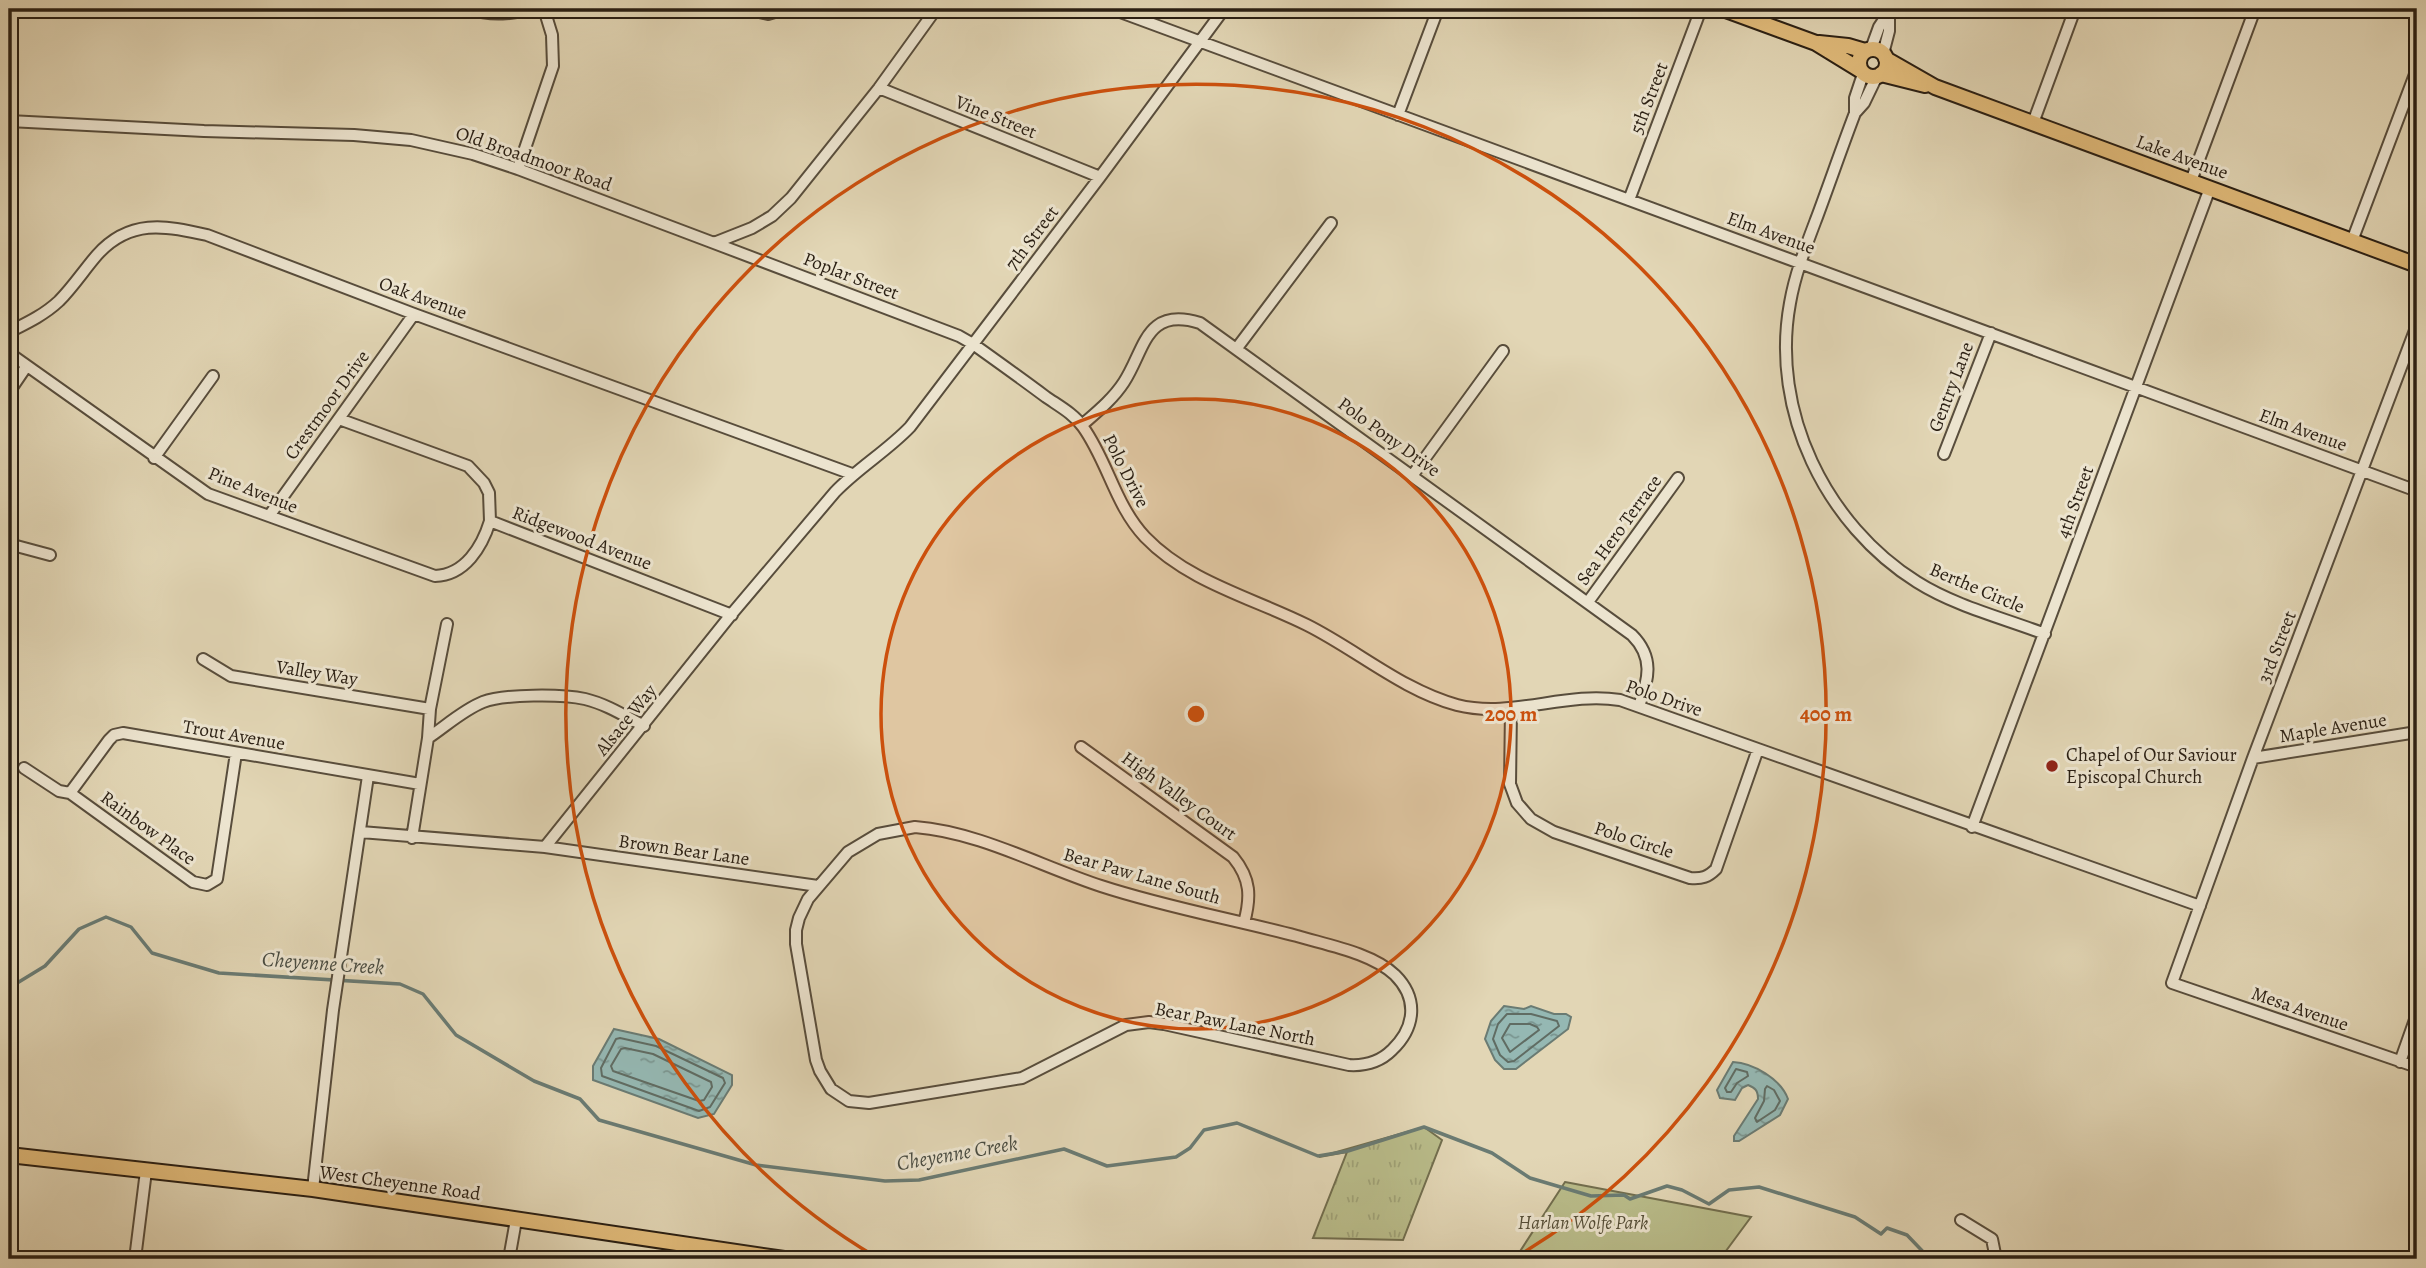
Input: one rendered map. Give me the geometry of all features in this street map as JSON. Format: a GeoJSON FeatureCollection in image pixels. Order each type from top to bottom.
{"type":"FeatureCollection","features":[{"type":"Feature","properties":{"kind":"main road","name":"Lake Avenue"},"geometry":{"type":"LineString","coordinates":[[1723,9],[1816,43],[1870,73],[1933,86]]}},
{"type":"Feature","properties":{"kind":"main road","name":"Lake Avenue"},"geometry":{"type":"LineString","coordinates":[[1816,43],[1848,46],[1877,54],[1933,86],[2417,265]]}},
{"type":"Feature","properties":{"kind":"main road"},"geometry":{"type":"LineString","coordinates":[[1877,54],[1885,70],[1870,73],[1859,63],[1877,54]]}},
{"type":"Feature","properties":{"kind":"main road","name":"West Cheyenne Road"},"geometry":{"type":"LineString","coordinates":[[9,1155],[313,1189],[754,1257],[784,1259]]}},
{"type":"Feature","properties":{"kind":"street"},"geometry":{"type":"LineString","coordinates":[[470,9],[492,14],[537,9]]}},
{"type":"Feature","properties":{"kind":"street"},"geometry":{"type":"LineString","coordinates":[[518,169],[546,92],[552,66],[552,35],[544,9]]}},
{"type":"Feature","properties":{"kind":"street"},"geometry":{"type":"LineString","coordinates":[[746,9],[768,14],[785,9]]}},
{"type":"Feature","properties":{"kind":"street"},"geometry":{"type":"LineString","coordinates":[[714,243],[752,228],[782,207],[808,179],[879,88],[936,9]]}},
{"type":"Feature","properties":{"kind":"street","name":"Elm Avenue"},"geometry":{"type":"LineString","coordinates":[[1112,9],[2417,491]]}},
{"type":"Feature","properties":{"kind":"street","name":"7th Street"},"geometry":{"type":"LineString","coordinates":[[852,474],[890,448],[911,427],[1224,9]]}},
{"type":"Feature","properties":{"kind":"street"},"geometry":{"type":"LineString","coordinates":[[1398,115],[1438,9]]}},
{"type":"Feature","properties":{"kind":"street","name":"5th Street"},"geometry":{"type":"LineString","coordinates":[[1629,200],[1701,9]]}},
{"type":"Feature","properties":{"kind":"street"},"geometry":{"type":"LineString","coordinates":[[2033,123],[2075,9]]}},
{"type":"Feature","properties":{"kind":"street"},"geometry":{"type":"LineString","coordinates":[[2191,181],[2255,9]]}},
{"type":"Feature","properties":{"kind":"street"},"geometry":{"type":"LineString","coordinates":[[1877,54],[1889,31],[1890,11]]}},
{"type":"Feature","properties":{"kind":"street"},"geometry":{"type":"LineString","coordinates":[[2353,241],[2417,69]]}},
{"type":"Feature","properties":{"kind":"street","name":"Berthe Circle"},"geometry":{"type":"LineString","coordinates":[[1870,73],[1855,98],[1855,113],[1800,262],[1787,326],[1788,372],[1807,452],[1833,499],[1849,521],[1881,555],[1919,583],[1960,602],[2045,634]]}},
{"type":"Feature","properties":{"kind":"street","name":"Vine Street"},"geometry":{"type":"LineString","coordinates":[[879,88],[1100,177]]}},
{"type":"Feature","properties":{"kind":"street","name":"Old Broadmoor Road"},"geometry":{"type":"LineString","coordinates":[[9,121],[354,135],[411,140],[473,154],[518,169],[714,243]]}},
{"type":"Feature","properties":{"kind":"street","name":"4th Street"},"geometry":{"type":"LineString","coordinates":[[1972,827],[2210,188]]}},
{"type":"Feature","properties":{"kind":"street"},"geometry":{"type":"LineString","coordinates":[[1237,348],[1331,223]]}},
{"type":"Feature","properties":{"kind":"street","name":"Oak Avenue"},"geometry":{"type":"LineString","coordinates":[[9,332],[36,318],[58,302],[99,253],[111,243],[136,229],[164,226],[207,236],[852,474]]}},
{"type":"Feature","properties":{"kind":"street","name":"Poplar Street"},"geometry":{"type":"LineString","coordinates":[[714,243],[974,344]]}},
{"type":"Feature","properties":{"kind":"street","name":"Crestmoor Drive"},"geometry":{"type":"LineString","coordinates":[[269,516],[414,314]]}},
{"type":"Feature","properties":{"kind":"street","name":"Polo Pony Drive"},"geometry":{"type":"LineString","coordinates":[[1082,425],[1115,395],[1149,333],[1165,322],[1181,319],[1200,323],[1641,643],[1649,675],[1639,706]]}},
{"type":"Feature","properties":{"kind":"street","name":"3rd Street"},"geometry":{"type":"LineString","coordinates":[[2172,984],[2253,758],[2417,325]]}},
{"type":"Feature","properties":{"kind":"street","name":"Gentry Lane"},"geometry":{"type":"LineString","coordinates":[[1944,454],[1990,333]]}},
{"type":"Feature","properties":{"kind":"street","name":"Polo Drive"},"geometry":{"type":"LineString","coordinates":[[974,344],[1082,425],[1126,514],[1170,560],[1309,626],[1425,693],[1472,708],[1511,709],[1577,698],[1608,698],[1639,706],[1972,827],[2200,906]]}},
{"type":"Feature","properties":{"kind":"street"},"geometry":{"type":"LineString","coordinates":[[1412,476],[1503,351]]}},
{"type":"Feature","properties":{"kind":"street","name":"Pine Avenue"},"geometry":{"type":"LineString","coordinates":[[9,353],[208,494],[435,576],[447,576],[467,561],[479,548],[490,522]]}},
{"type":"Feature","properties":{"kind":"street"},"geometry":{"type":"LineString","coordinates":[[9,392],[26,367]]}},
{"type":"Feature","properties":{"kind":"street"},"geometry":{"type":"LineString","coordinates":[[154,458],[214,376]]}},
{"type":"Feature","properties":{"kind":"street","name":"Ridgewood Avenue"},"geometry":{"type":"LineString","coordinates":[[339,419],[468,466],[484,483],[489,493],[490,522],[732,615]]}},
{"type":"Feature","properties":{"kind":"street","name":"Alsace Way"},"geometry":{"type":"LineString","coordinates":[[545,847],[732,615],[852,474]]}},
{"type":"Feature","properties":{"kind":"street","name":"Sea Hero Terrace"},"geometry":{"type":"LineString","coordinates":[[1588,603],[1678,478]]}},
{"type":"Feature","properties":{"kind":"street"},"geometry":{"type":"LineString","coordinates":[[9,544],[50,555]]}},
{"type":"Feature","properties":{"kind":"street"},"geometry":{"type":"LineString","coordinates":[[412,838],[430,709],[447,625]]}},
{"type":"Feature","properties":{"kind":"street","name":"Valley Way"},"geometry":{"type":"LineString","coordinates":[[204,659],[232,676],[430,709]]}},
{"type":"Feature","properties":{"kind":"street"},"geometry":{"type":"LineString","coordinates":[[428,738],[471,708],[484,702],[509,697],[565,696],[585,699],[644,726]]}},
{"type":"Feature","properties":{"kind":"street","name":"Polo Circle"},"geometry":{"type":"LineString","coordinates":[[1511,709],[1510,784],[1517,803],[1531,819],[1555,832],[1690,878],[1709,876],[1716,869],[1758,749]]}},
{"type":"Feature","properties":{"kind":"street","name":"Maple Avenue"},"geometry":{"type":"LineString","coordinates":[[2253,758],[2417,732]]}},
{"type":"Feature","properties":{"kind":"street","name":"Trout Avenue"},"geometry":{"type":"LineString","coordinates":[[70,793],[114,735],[123,733],[420,784]]}},
{"type":"Feature","properties":{"kind":"street","name":"High Valley Court"},"geometry":{"type":"LineString","coordinates":[[1081,747],[1233,857],[1248,881],[1250,903],[1244,923]]}},
{"type":"Feature","properties":{"kind":"street","name":"Rainbow Place"},"geometry":{"type":"LineString","coordinates":[[24,768],[59,791],[70,793],[193,882],[206,885],[217,879],[236,753]]}},
{"type":"Feature","properties":{"kind":"street"},"geometry":{"type":"LineString","coordinates":[[313,1189],[333,1010],[369,776]]}},
{"type":"Feature","properties":{"kind":"street","name":"Bear Paw Lane South"},"geometry":{"type":"LineString","coordinates":[[818,886],[838,862],[862,842],[898,829],[924,828],[950,832],[1125,894],[1329,945],[1377,964],[1394,975],[1409,999],[1411,1009]]}},
{"type":"Feature","properties":{"kind":"street"},"geometry":{"type":"LineString","coordinates":[[361,832],[545,847]]}},
{"type":"Feature","properties":{"kind":"street","name":"Brown Bear Lane"},"geometry":{"type":"LineString","coordinates":[[545,847],[818,886]]}},
{"type":"Feature","properties":{"kind":"street","name":"Bear Paw Lane North"},"geometry":{"type":"LineString","coordinates":[[818,886],[803,908],[796,930],[796,944],[816,1060],[831,1089],[849,1101],[859,1103],[1022,1078],[1113,1031],[1137,1023],[1164,1024],[1363,1066],[1387,1055],[1406,1035],[1411,1009]]}},
{"type":"Feature","properties":{"kind":"street","name":"Mesa Avenue"},"geometry":{"type":"LineString","coordinates":[[2172,984],[2417,1068]]}},
{"type":"Feature","properties":{"kind":"street"},"geometry":{"type":"LineString","coordinates":[[2400,1062],[2417,1014]]}},
{"type":"Feature","properties":{"kind":"street"},"geometry":{"type":"LineString","coordinates":[[135,1259],[146,1171]]}},
{"type":"Feature","properties":{"kind":"street"},"geometry":{"type":"LineString","coordinates":[[509,1259],[516,1220]]}},
{"type":"Feature","properties":{"kind":"street"},"geometry":{"type":"LineString","coordinates":[[1961,1220],[1992,1239],[1996,1259]]}},
{"type":"Feature","properties":{"kind":"green space"},"geometry":{"type":"Polygon","coordinates":[[[1424,1127],[1442,1140],[1403,1240],[1313,1238],[1347,1152],[1319,1157],[1424,1127]]]}},
{"type":"Feature","properties":{"kind":"green space","name":"Harlan Wolfe Park"},"geometry":{"type":"Polygon","coordinates":[[[1565,1182],[1751,1217],[1720,1259],[1515,1259],[1565,1182]]]}},
{"type":"Feature","properties":{"kind":"water"},"geometry":{"type":"Polygon","coordinates":[[[1504,1006],[1524,1009],[1531,1006],[1554,1014],[1566,1014],[1571,1017],[1568,1029],[1516,1069],[1504,1069],[1495,1060],[1485,1039],[1491,1021],[1504,1006]]]}},
{"type":"Feature","properties":{"kind":"water"},"geometry":{"type":"Polygon","coordinates":[[[614,1029],[659,1039],[732,1075],[732,1085],[714,1114],[698,1118],[593,1080],[593,1066],[614,1029]]]}},
{"type":"Feature","properties":{"kind":"water"},"geometry":{"type":"Polygon","coordinates":[[[1733,1062],[1749,1065],[1765,1073],[1779,1085],[1788,1099],[1780,1115],[1739,1141],[1734,1141],[1734,1136],[1758,1096],[1756,1090],[1748,1085],[1742,1088],[1735,1100],[1720,1098],[1717,1090],[1733,1062]]]}},
{"type":"Feature","properties":{"kind":"waterway","name":"Cheyenne Creek"},"geometry":{"type":"LineString","coordinates":[[9,988],[45,966],[79,929],[106,917],[131,927],[152,953],[219,973],[400,984],[423,994],[456,1035],[534,1081],[580,1099],[599,1120],[756,1165],[885,1181],[919,1180],[1064,1149],[1107,1166],[1176,1157],[1190,1148],[1204,1130],[1237,1123],[1318,1156],[1348,1151],[1424,1127],[1492,1153],[1530,1178],[1591,1196],[1624,1195],[1630,1199],[1667,1186],[1682,1190],[1709,1204],[1729,1190],[1759,1187],[1855,1217],[1881,1234],[1887,1228],[1907,1235],[1930,1259]]}},
{"type":"Feature","properties":{"kind":"place","name":"Chapel of Our Saviour Episcopal Church"},"geometry":{"type":"Point","coordinates":[2052,766]}}]}
